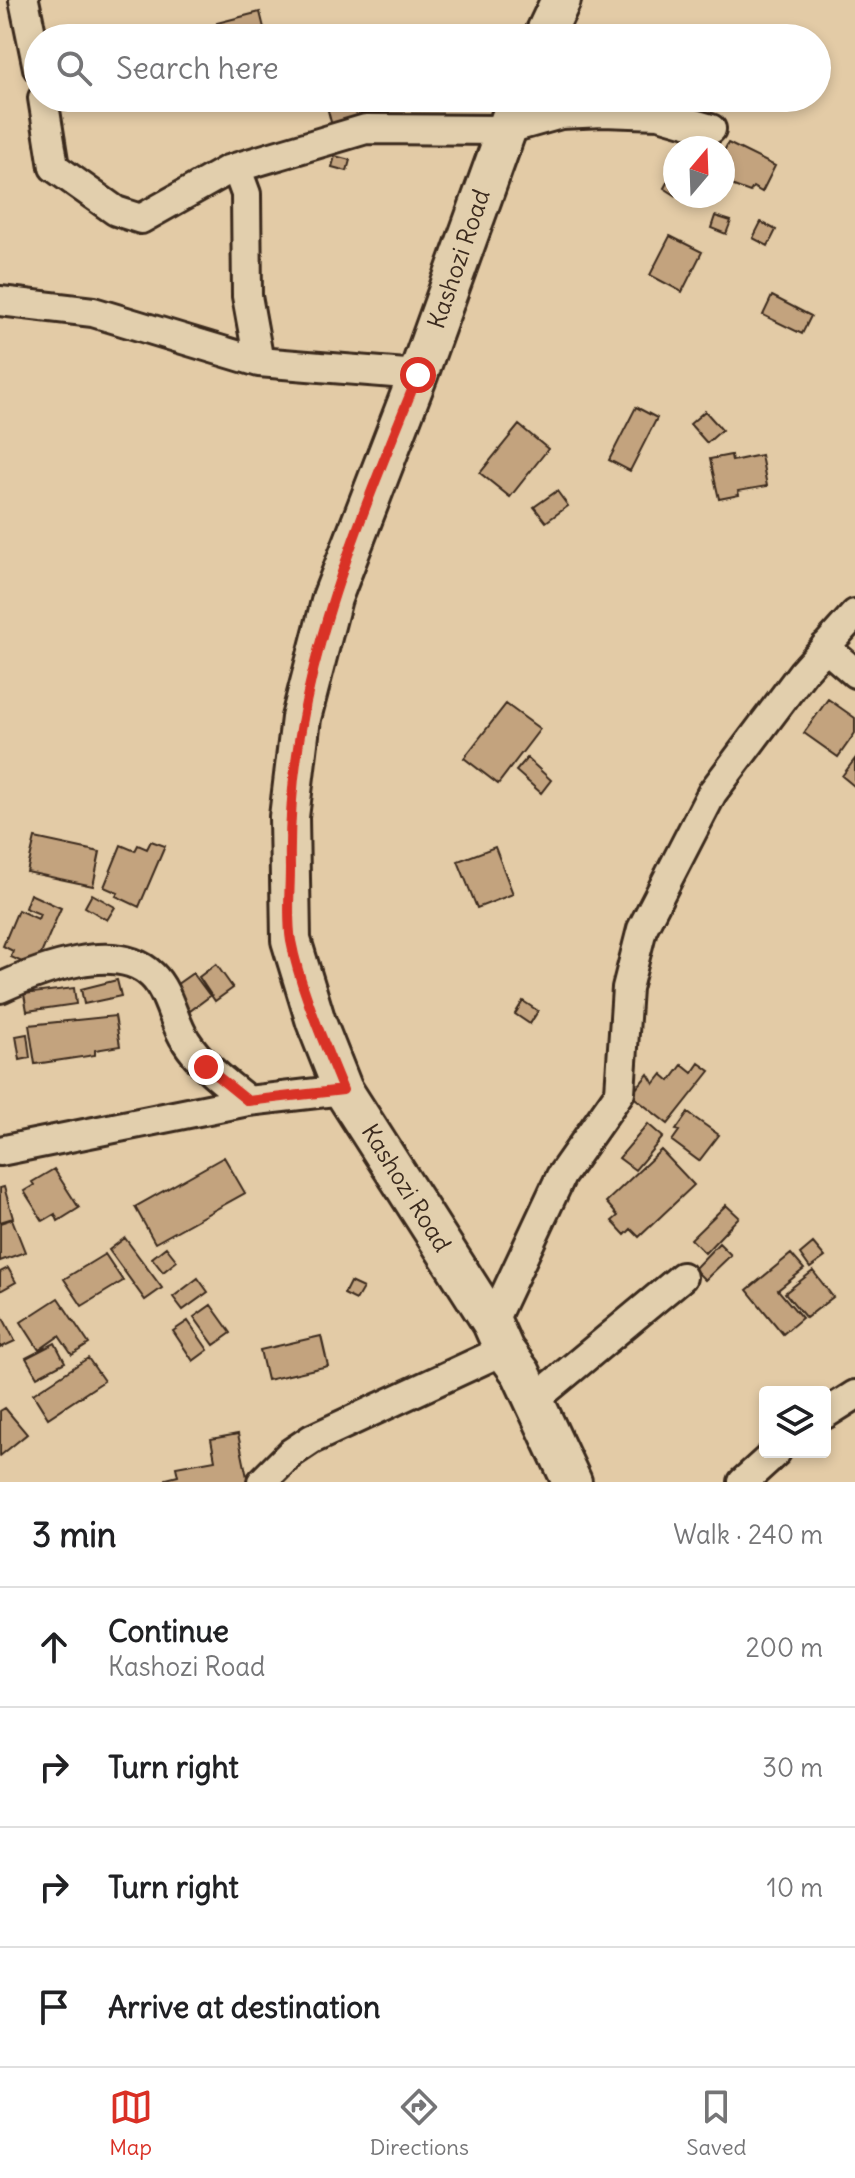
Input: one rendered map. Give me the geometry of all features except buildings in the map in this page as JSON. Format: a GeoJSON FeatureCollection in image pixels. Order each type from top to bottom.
{"type":"FeatureCollection","features":[{"type":"Feature","properties":{"kind":"main road"},"geometry":{"type":"LineString","coordinates":[[550,24],[561,0]]}},
{"type":"Feature","properties":{"kind":"main road","name":"Kashozi Road"},"geometry":{"type":"LineString","coordinates":[[511,114],[418,375],[332,598],[301,718],[289,817],[291,940],[316,1022],[343,1090],[521,1373],[572,1482]]}},
{"type":"Feature","properties":{"kind":"street"},"geometry":{"type":"LineString","coordinates":[[24,0],[29,24]]}},
{"type":"Feature","properties":{"kind":"street"},"geometry":{"type":"LineString","coordinates":[[45,112],[54,167],[116,211],[141,219],[228,170],[366,129],[511,114],[603,112],[659,114],[711,129]]}},
{"type":"Feature","properties":{"kind":"street"},"geometry":{"type":"LineString","coordinates":[[228,170],[239,175],[246,194],[247,296],[259,362]]}},
{"type":"Feature","properties":{"kind":"street"},"geometry":{"type":"LineString","coordinates":[[0,301],[93,312],[259,362],[418,375]]}},
{"type":"Feature","properties":{"kind":"street"},"geometry":{"type":"LineString","coordinates":[[262,1482],[291,1453],[312,1439],[498,1337],[561,1176],[620,1092],[627,988],[642,929],[712,793],[803,672],[855,614]]}},
{"type":"Feature","properties":{"kind":"street"},"geometry":{"type":"LineString","coordinates":[[825,647],[855,673]]}},
{"type":"Feature","properties":{"kind":"street"},"geometry":{"type":"LineString","coordinates":[[0,988],[89,959],[113,958],[141,967],[154,977],[184,1040],[198,1058],[248,1101]]}},
{"type":"Feature","properties":{"kind":"street"},"geometry":{"type":"LineString","coordinates":[[0,1151],[248,1101],[343,1090]]}},
{"type":"Feature","properties":{"kind":"street"},"geometry":{"type":"LineString","coordinates":[[533,1401],[682,1277]]}},
{"type":"Feature","properties":{"kind":"street"},"geometry":{"type":"LineString","coordinates":[[831,1410],[855,1395]]}},
{"type":"Feature","properties":{"kind":"street"},"geometry":{"type":"LineString","coordinates":[[743,1482],[769,1458]]}},
{"type":"Feature","properties":{"kind":"route"},"geometry":{"type":"LineString","coordinates":[[206,1067],[248,1101],[343,1090],[316,1022],[291,940],[289,817],[301,718],[332,598],[418,375]]}}]}
